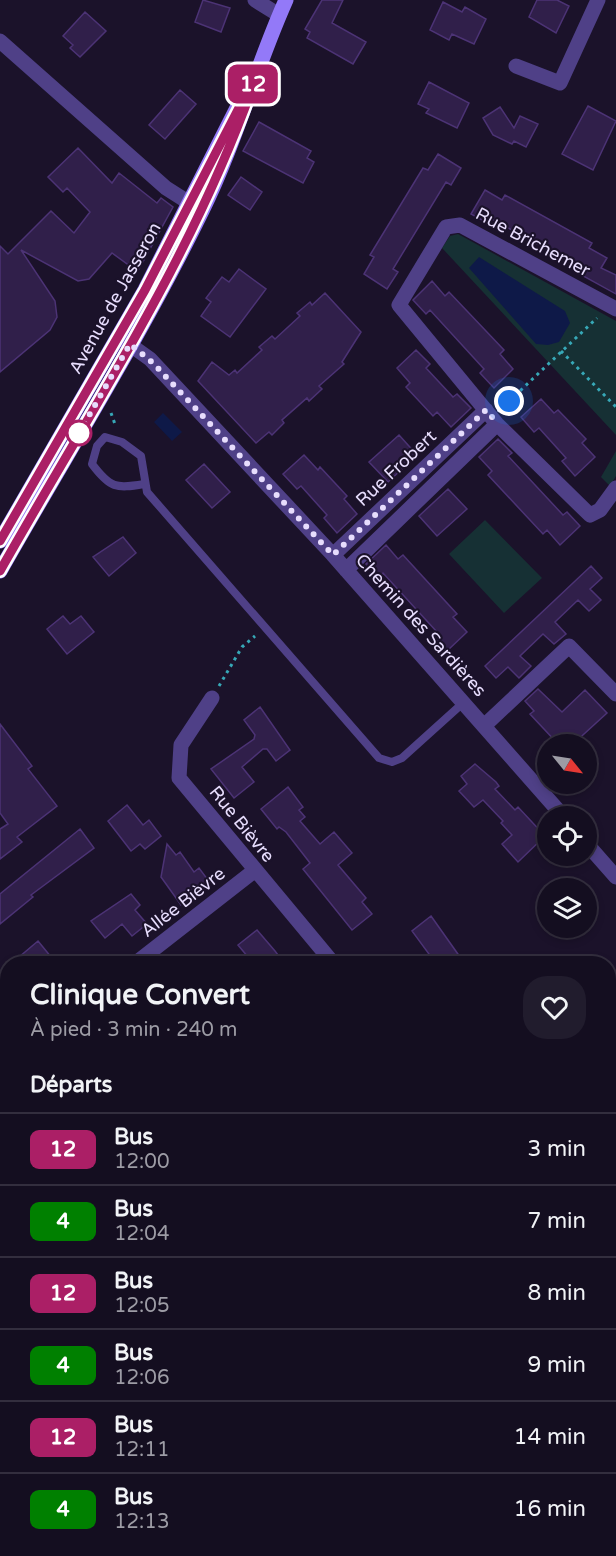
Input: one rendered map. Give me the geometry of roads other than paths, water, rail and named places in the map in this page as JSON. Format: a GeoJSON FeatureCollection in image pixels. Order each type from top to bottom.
{"type":"FeatureCollection","features":[{"type":"Feature","properties":{"kind":"main road","name":"Avenue de Jasseron"},"geometry":{"type":"LineString","coordinates":[[2,564],[196,207],[220,140],[258,71],[286,0]]}},
{"type":"Feature","properties":{"kind":"main road","name":"Avenue de Jasseron"},"geometry":{"type":"LineString","coordinates":[[0,541],[124,340]]}},
{"type":"Feature","properties":{"kind":"street"},"geometry":{"type":"LineString","coordinates":[[255,0],[279,15]]}},
{"type":"Feature","properties":{"kind":"street"},"geometry":{"type":"LineString","coordinates":[[516,66],[560,83],[598,0]]}},
{"type":"Feature","properties":{"kind":"street"},"geometry":{"type":"LineString","coordinates":[[0,41],[166,188],[196,207]]}},
{"type":"Feature","properties":{"kind":"street","name":"Rue Brichemer"},"geometry":{"type":"LineString","coordinates":[[613,307],[460,225],[446,227],[399,305],[492,417],[590,515],[600,510],[616,488]]}},
{"type":"Feature","properties":{"kind":"street","name":"Chemin des Sardières"},"geometry":{"type":"LineString","coordinates":[[124,340],[153,363],[333,555],[554,806]]}},
{"type":"Feature","properties":{"kind":"street"},"geometry":{"type":"LineString","coordinates":[[346,570],[492,417]]}},
{"type":"Feature","properties":{"kind":"street","name":"Rue Frobert"},"geometry":{"type":"LineString","coordinates":[[333,555],[492,417]]}},
{"type":"Feature","properties":{"kind":"street"},"geometry":{"type":"LineString","coordinates":[[485,725],[569,646],[616,694]]}},
{"type":"Feature","properties":{"kind":"street","name":"Rue Bièvre"},"geometry":{"type":"LineString","coordinates":[[212,698],[181,745],[179,778],[327,956]]}},
{"type":"Feature","properties":{"kind":"street"},"geometry":{"type":"LineString","coordinates":[[597,855],[616,877]]}},
{"type":"Feature","properties":{"kind":"street","name":"Allée Bièvre"},"geometry":{"type":"LineString","coordinates":[[145,956],[254,871]]}},
{"type":"Feature","properties":{"kind":"lane"},"geometry":{"type":"LineString","coordinates":[[144,484],[123,488],[107,483],[92,464],[97,446],[105,437],[122,442],[141,456],[147,492],[379,758],[392,762],[402,758],[463,703]]}}]}
